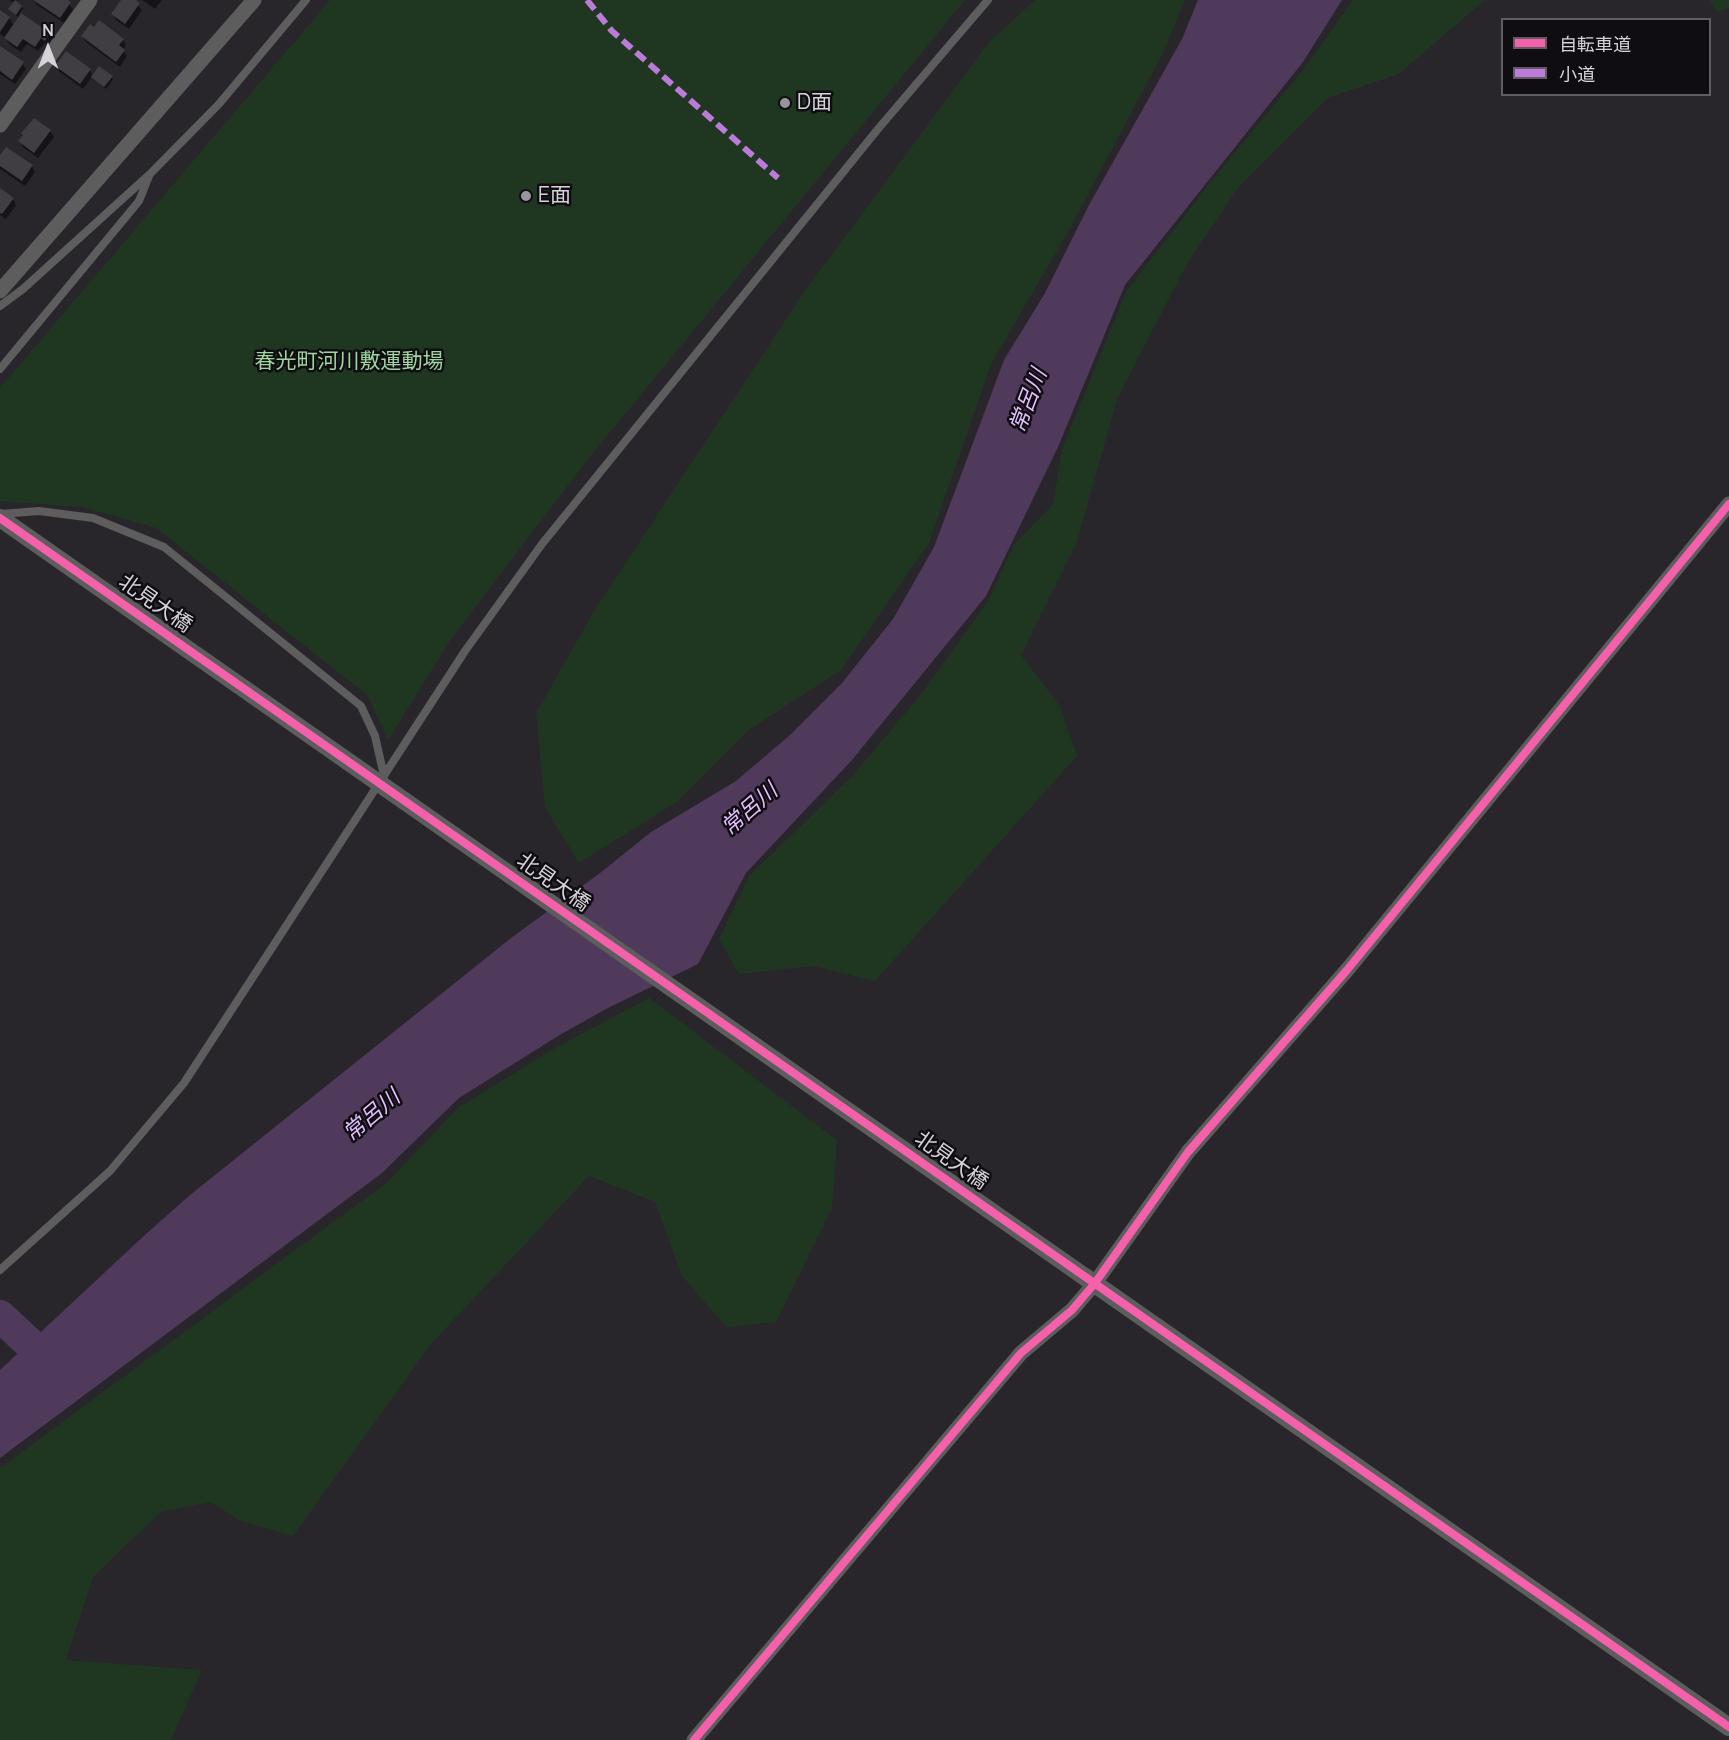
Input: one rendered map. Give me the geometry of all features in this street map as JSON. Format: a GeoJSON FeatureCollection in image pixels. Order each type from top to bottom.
{"type":"FeatureCollection","features":[{"type":"Feature","properties":{"kind":"street"},"geometry":{"type":"LineString","coordinates":[[0,125],[90,0]]}},
{"type":"Feature","properties":{"kind":"street"},"geometry":{"type":"LineString","coordinates":[[0,291],[254,0]]}},
{"type":"Feature","properties":{"kind":"street"},"geometry":{"type":"LineString","coordinates":[[694,1740],[1021,1353],[1072,1310],[1090,1280],[1188,1152],[1347,970],[1729,504]]}},
{"type":"Feature","properties":{"kind":"street","name":"北見大橋"},"geometry":{"type":"LineString","coordinates":[[0,518],[1729,1727]]}},
{"type":"Feature","properties":{"kind":"lane"},"geometry":{"type":"LineString","coordinates":[[0,306],[23,289],[150,174],[219,105],[306,0]]}},
{"type":"Feature","properties":{"kind":"lane"},"geometry":{"type":"LineString","coordinates":[[0,1270],[110,1171],[184,1083],[465,651],[542,544],[878,129],[988,0]]}},
{"type":"Feature","properties":{"kind":"lane"},"geometry":{"type":"LineString","coordinates":[[0,369],[139,201],[150,174]]}},
{"type":"Feature","properties":{"kind":"lane"},"geometry":{"type":"LineString","coordinates":[[0,514],[39,511],[93,518],[164,547],[361,706],[375,736],[384,776]]}},
{"type":"Feature","properties":{"kind":"green space","name":"春光町河川敷運動場"},"geometry":{"type":"Polygon","coordinates":[[[330,0],[965,0],[589,458],[451,639],[388,740],[368,696],[156,528],[82,507],[0,501],[0,388],[330,0]]]}},
{"type":"Feature","properties":{"kind":"green space"},"geometry":{"type":"Polygon","coordinates":[[[1035,0],[1185,0],[1163,53],[1069,230],[991,364],[929,543],[841,670],[749,730],[677,802],[579,863],[545,808],[536,713],[594,611],[804,292],[989,42],[1035,0]]]}},
{"type":"Feature","properties":{"kind":"green space"},"geometry":{"type":"Polygon","coordinates":[[[1353,0],[1485,0],[1399,74],[1328,98],[1240,185],[1188,262],[1117,399],[1077,542],[1021,655],[1060,706],[1077,756],[875,981],[813,966],[739,974],[719,939],[749,876],[854,774],[922,693],[988,601],[1014,545],[1053,504],[1062,449],[1127,290],[1214,178],[1306,66],[1353,0]]]}},
{"type":"Feature","properties":{"kind":"green space"},"geometry":{"type":"Polygon","coordinates":[[[1709,0],[1729,0],[1729,8],[1718,12],[1709,0]]]}},
{"type":"Feature","properties":{"kind":"green space"},"geometry":{"type":"Polygon","coordinates":[[[649,998],[837,1140],[832,1208],[776,1322],[726,1327],[682,1276],[655,1202],[589,1176],[431,1344],[293,1536],[239,1520],[211,1502],[161,1512],[93,1577],[66,1660],[202,1670],[171,1740],[0,1740],[0,1468],[386,1183],[459,1107],[555,1048],[649,998]]]}},
{"type":"Feature","properties":{"kind":"water","name":"常呂川"},"geometry":{"type":"Polygon","coordinates":[[[1198,0],[1342,0],[1303,62],[1125,285],[1058,447],[986,596],[852,760],[746,873],[698,964],[606,1009],[459,1098],[382,1173],[0,1458],[0,1370],[147,1233],[190,1195],[511,938],[600,873],[651,832],[736,781],[790,735],[842,683],[893,619],[934,547],[1004,360],[1045,293],[1089,205],[1182,39],[1198,0]]]}},
{"type":"Feature","properties":{"kind":"building"},"geometry":{"type":"Polygon","coordinates":[[[15,0],[22,6],[16,15],[8,9],[15,0]]]}},
{"type":"Feature","properties":{"kind":"building"},"geometry":{"type":"Polygon","coordinates":[[[33,0],[68,0],[71,2],[60,18],[33,0]]]}},
{"type":"Feature","properties":{"kind":"building"},"geometry":{"type":"Polygon","coordinates":[[[121,0],[136,0],[140,3],[125,24],[111,14],[121,0]]]}},
{"type":"Feature","properties":{"kind":"building"},"geometry":{"type":"Polygon","coordinates":[[[0,10],[10,17],[0,32],[0,10]]]}},
{"type":"Feature","properties":{"kind":"building"},"geometry":{"type":"Polygon","coordinates":[[[21,13],[50,33],[45,41],[41,38],[35,47],[23,39],[17,47],[4,38],[21,13]]]}},
{"type":"Feature","properties":{"kind":"building"},"geometry":{"type":"Polygon","coordinates":[[[99,20],[124,39],[119,45],[125,50],[116,62],[81,36],[90,24],[94,27],[99,20]]]}},
{"type":"Feature","properties":{"kind":"building"},"geometry":{"type":"Polygon","coordinates":[[[0,46],[24,62],[12,80],[0,71],[0,46]]]}},
{"type":"Feature","properties":{"kind":"building"},"geometry":{"type":"Polygon","coordinates":[[[66,51],[91,69],[80,84],[55,66],[66,51]]]}},
{"type":"Feature","properties":{"kind":"building"},"geometry":{"type":"Polygon","coordinates":[[[99,66],[113,76],[104,87],[91,77],[99,66]]]}},
{"type":"Feature","properties":{"kind":"building"},"geometry":{"type":"Polygon","coordinates":[[[34,118],[51,130],[34,153],[18,141],[23,135],[21,133],[34,118]]]}},
{"type":"Feature","properties":{"kind":"building"},"geometry":{"type":"Polygon","coordinates":[[[6,147],[33,165],[22,181],[0,166],[0,155],[6,147]]]}},
{"type":"Feature","properties":{"kind":"building"},"geometry":{"type":"Polygon","coordinates":[[[0,188],[14,198],[2,214],[0,213],[0,188]]]}},
{"type":"Feature","properties":{"kind":"waterway"},"geometry":{"type":"LineString","coordinates":[[0,1316],[56,1368]]}},
{"type":"Feature","properties":{"kind":"marked path"},"geometry":{"type":"LineString","coordinates":[[587,0],[612,31],[778,178]]}},
{"type":"Feature","properties":{"kind":"cycle path"},"geometry":{"type":"LineString","coordinates":[[694,1740],[1021,1353],[1072,1310],[1095,1283],[1188,1152],[1347,970],[1729,504]]}},
{"type":"Feature","properties":{"kind":"cycle path"},"geometry":{"type":"LineString","coordinates":[[0,518],[1729,1727]]}},
{"type":"Feature","properties":{"kind":"place","name":"D面"},"geometry":{"type":"Point","coordinates":[785,103]}},
{"type":"Feature","properties":{"kind":"place","name":"E面"},"geometry":{"type":"Point","coordinates":[526,196]}}]}
